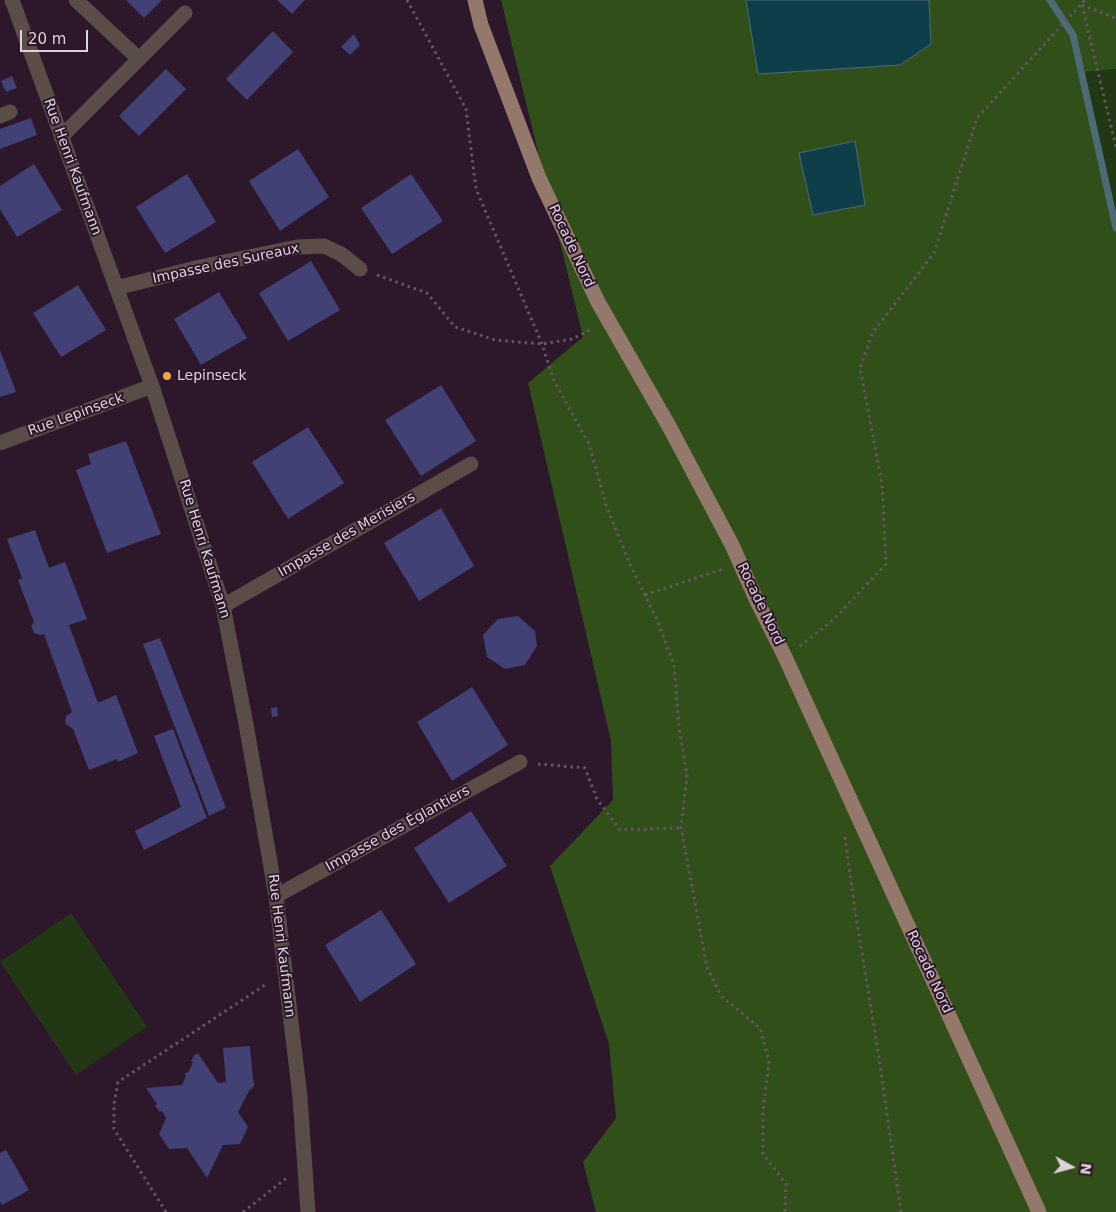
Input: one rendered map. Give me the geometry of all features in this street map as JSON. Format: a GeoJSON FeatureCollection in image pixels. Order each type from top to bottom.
{"type":"FeatureCollection","features":[{"type":"Feature","properties":{"kind":"main road","name":"Rocade Nord"},"geometry":{"type":"LineString","coordinates":[[475,0],[481,25],[539,178],[598,302],[670,428],[732,545],[756,599],[786,657],[1039,1212]]}},
{"type":"Feature","properties":{"kind":"street","name":"Rue Henri Kaufmann"},"geometry":{"type":"LineString","coordinates":[[12,0],[152,386],[223,606],[276,896],[300,1098],[308,1212]]}},
{"type":"Feature","properties":{"kind":"street"},"geometry":{"type":"LineString","coordinates":[[76,0],[139,59]]}},
{"type":"Feature","properties":{"kind":"street"},"geometry":{"type":"LineString","coordinates":[[61,137],[185,13]]}},
{"type":"Feature","properties":{"kind":"street","name":"Impasse des Sureaux"},"geometry":{"type":"LineString","coordinates":[[116,288],[200,267],[297,247],[324,246],[341,254],[360,269]]}},
{"type":"Feature","properties":{"kind":"street","name":"Rue Lepinseck"},"geometry":{"type":"LineString","coordinates":[[0,443],[152,386]]}},
{"type":"Feature","properties":{"kind":"street","name":"Impasse des Merisiers"},"geometry":{"type":"LineString","coordinates":[[223,606],[471,464]]}},
{"type":"Feature","properties":{"kind":"street","name":"Impasse des Églantiers"},"geometry":{"type":"LineString","coordinates":[[276,896],[520,762]]}},
{"type":"Feature","properties":{"kind":"path"},"geometry":{"type":"LineString","coordinates":[[407,0],[466,108],[476,189],[542,344],[554,381],[588,444],[607,508],[630,564],[656,618],[674,664],[679,728],[687,775],[681,828],[707,967],[721,996],[760,1028],[769,1061],[763,1111],[763,1154],[786,1184],[785,1212]]}},
{"type":"Feature","properties":{"kind":"path"},"geometry":{"type":"LineString","coordinates":[[786,657],[833,620],[886,564],[882,484],[860,368],[873,332],[934,253],[977,118],[1085,0]]}},
{"type":"Feature","properties":{"kind":"path"},"geometry":{"type":"LineString","coordinates":[[1082,5],[1116,18]]}},
{"type":"Feature","properties":{"kind":"path"},"geometry":{"type":"LineString","coordinates":[[1082,5],[1116,146]]}},
{"type":"Feature","properties":{"kind":"path"},"geometry":{"type":"LineString","coordinates":[[360,269],[427,293],[454,327],[494,340],[542,344],[572,339],[609,322]]}},
{"type":"Feature","properties":{"kind":"path"},"geometry":{"type":"LineString","coordinates":[[645,595],[740,564]]}},
{"type":"Feature","properties":{"kind":"path"},"geometry":{"type":"LineString","coordinates":[[520,762],[585,768],[597,799],[620,830],[681,828]]}},
{"type":"Feature","properties":{"kind":"path"},"geometry":{"type":"LineString","coordinates":[[856,910],[901,1212]]}},
{"type":"Feature","properties":{"kind":"path"},"geometry":{"type":"LineString","coordinates":[[166,1212],[114,1128],[114,1104],[118,1082],[285,972]]}},
{"type":"Feature","properties":{"kind":"path"},"geometry":{"type":"LineString","coordinates":[[243,1212],[305,1163]]}},
{"type":"Feature","properties":{"kind":"green space"},"geometry":{"type":"Polygon","coordinates":[[[501,0],[1116,0],[1116,69],[1081,72],[1116,224],[1116,1212],[596,1212],[583,1162],[616,1118],[609,1044],[550,866],[613,800],[611,741],[528,383],[583,337],[501,0]]]}},
{"type":"Feature","properties":{"kind":"green space"},"geometry":{"type":"Polygon","coordinates":[[[1116,69],[1116,224],[1080,71],[1116,69]]]}},
{"type":"Feature","properties":{"kind":"green space"},"geometry":{"type":"Polygon","coordinates":[[[71,913],[147,1027],[76,1075],[0,962],[71,913]]]}},
{"type":"Feature","properties":{"kind":"water"},"geometry":{"type":"Polygon","coordinates":[[[746,0],[929,0],[931,44],[900,65],[758,74],[746,0]]]}},
{"type":"Feature","properties":{"kind":"water"},"geometry":{"type":"Polygon","coordinates":[[[855,141],[865,205],[813,215],[799,153],[855,141]]]}},
{"type":"Feature","properties":{"kind":"building"},"geometry":{"type":"Polygon","coordinates":[[[126,0],[162,0],[144,18],[126,0]]]}},
{"type":"Feature","properties":{"kind":"building"},"geometry":{"type":"Polygon","coordinates":[[[277,0],[305,0],[292,14],[277,0]]]}},
{"type":"Feature","properties":{"kind":"building"},"geometry":{"type":"Polygon","coordinates":[[[273,31],[293,52],[247,100],[226,79],[273,31]]]}},
{"type":"Feature","properties":{"kind":"building"},"geometry":{"type":"Polygon","coordinates":[[[354,34],[360,45],[350,55],[341,47],[354,34]]]}},
{"type":"Feature","properties":{"kind":"building"},"geometry":{"type":"Polygon","coordinates":[[[166,69],[186,89],[139,136],[119,116],[166,69]]]}},
{"type":"Feature","properties":{"kind":"building"},"geometry":{"type":"Polygon","coordinates":[[[12,76],[17,88],[6,92],[1,81],[12,76]]]}},
{"type":"Feature","properties":{"kind":"building"},"geometry":{"type":"Polygon","coordinates":[[[31,118],[37,135],[0,149],[0,129],[31,118]]]}},
{"type":"Feature","properties":{"kind":"building"},"geometry":{"type":"Polygon","coordinates":[[[298,149],[329,197],[280,231],[249,181],[298,149]]]}},
{"type":"Feature","properties":{"kind":"building"},"geometry":{"type":"Polygon","coordinates":[[[34,164],[62,210],[17,237],[0,209],[0,186],[34,164]]]}},
{"type":"Feature","properties":{"kind":"building"},"geometry":{"type":"Polygon","coordinates":[[[187,174],[216,222],[165,253],[136,207],[187,174]]]}},
{"type":"Feature","properties":{"kind":"building"},"geometry":{"type":"Polygon","coordinates":[[[411,174],[443,221],[392,254],[361,208],[411,174]]]}},
{"type":"Feature","properties":{"kind":"building"},"geometry":{"type":"Polygon","coordinates":[[[311,261],[340,310],[288,341],[259,293],[311,261]]]}},
{"type":"Feature","properties":{"kind":"building"},"geometry":{"type":"Polygon","coordinates":[[[78,285],[106,330],[61,357],[33,313],[78,285]]]}},
{"type":"Feature","properties":{"kind":"building"},"geometry":{"type":"Polygon","coordinates":[[[219,292],[247,338],[201,365],[174,319],[219,292]]]}},
{"type":"Feature","properties":{"kind":"building"},"geometry":{"type":"Polygon","coordinates":[[[0,350],[16,392],[0,397],[0,350]]]}},
{"type":"Feature","properties":{"kind":"building"},"geometry":{"type":"Polygon","coordinates":[[[441,385],[476,441],[421,476],[385,420],[441,385]]]}},
{"type":"Feature","properties":{"kind":"building"},"geometry":{"type":"Polygon","coordinates":[[[308,427],[344,483],[288,519],[252,462],[308,427]]]}},
{"type":"Feature","properties":{"kind":"building"},"geometry":{"type":"Polygon","coordinates":[[[126,441],[161,534],[107,553],[76,470],[91,464],[88,454],[126,441]]]}},
{"type":"Feature","properties":{"kind":"building"},"geometry":{"type":"Polygon","coordinates":[[[441,508],[474,566],[419,601],[384,543],[441,508]]]}},
{"type":"Feature","properties":{"kind":"building"},"geometry":{"type":"Polygon","coordinates":[[[35,530],[49,568],[65,562],[87,619],[69,625],[98,703],[116,695],[138,753],[118,762],[117,759],[89,770],[73,729],[65,722],[66,716],[72,712],[44,634],[34,633],[31,626],[34,622],[18,580],[22,578],[7,539],[35,530]]]}},
{"type":"Feature","properties":{"kind":"building"},"geometry":{"type":"Polygon","coordinates":[[[518,616],[535,631],[537,646],[525,665],[505,669],[487,657],[483,635],[498,619],[518,616]]]}},
{"type":"Feature","properties":{"kind":"building"},"geometry":{"type":"Polygon","coordinates":[[[160,638],[226,808],[209,816],[143,644],[160,638]]]}},
{"type":"Feature","properties":{"kind":"building"},"geometry":{"type":"Polygon","coordinates":[[[472,687],[508,745],[452,781],[417,722],[472,687]]]}},
{"type":"Feature","properties":{"kind":"building"},"geometry":{"type":"Polygon","coordinates":[[[277,707],[278,716],[272,717],[271,708],[277,707]]]}},
{"type":"Feature","properties":{"kind":"building"},"geometry":{"type":"Polygon","coordinates":[[[173,729],[207,818],[144,850],[135,831],[181,807],[154,736],[173,729]]]}},
{"type":"Feature","properties":{"kind":"building"},"geometry":{"type":"Polygon","coordinates":[[[471,811],[507,866],[449,903],[414,848],[471,811]]]}},
{"type":"Feature","properties":{"kind":"building"},"geometry":{"type":"Polygon","coordinates":[[[381,910],[416,964],[360,1002],[325,945],[381,910]]]}},
{"type":"Feature","properties":{"kind":"building"},"geometry":{"type":"Polygon","coordinates":[[[250,1046],[253,1082],[255,1083],[238,1112],[248,1127],[240,1144],[223,1145],[207,1178],[187,1148],[169,1149],[159,1134],[166,1118],[162,1111],[160,1112],[155,1106],[157,1104],[146,1088],[182,1085],[186,1072],[188,1073],[193,1062],[191,1061],[195,1054],[197,1055],[198,1053],[218,1083],[226,1082],[223,1048],[250,1046]]]}},
{"type":"Feature","properties":{"kind":"building"},"geometry":{"type":"Polygon","coordinates":[[[6,1150],[29,1190],[2,1205],[0,1201],[0,1153],[6,1150]]]}},
{"type":"Feature","properties":{"kind":"waterway"},"geometry":{"type":"LineString","coordinates":[[1050,0],[1073,35],[1116,228]]}},
{"type":"Feature","properties":{"kind":"place","name":"Lepinseck"},"geometry":{"type":"Point","coordinates":[167,376]}}]}
